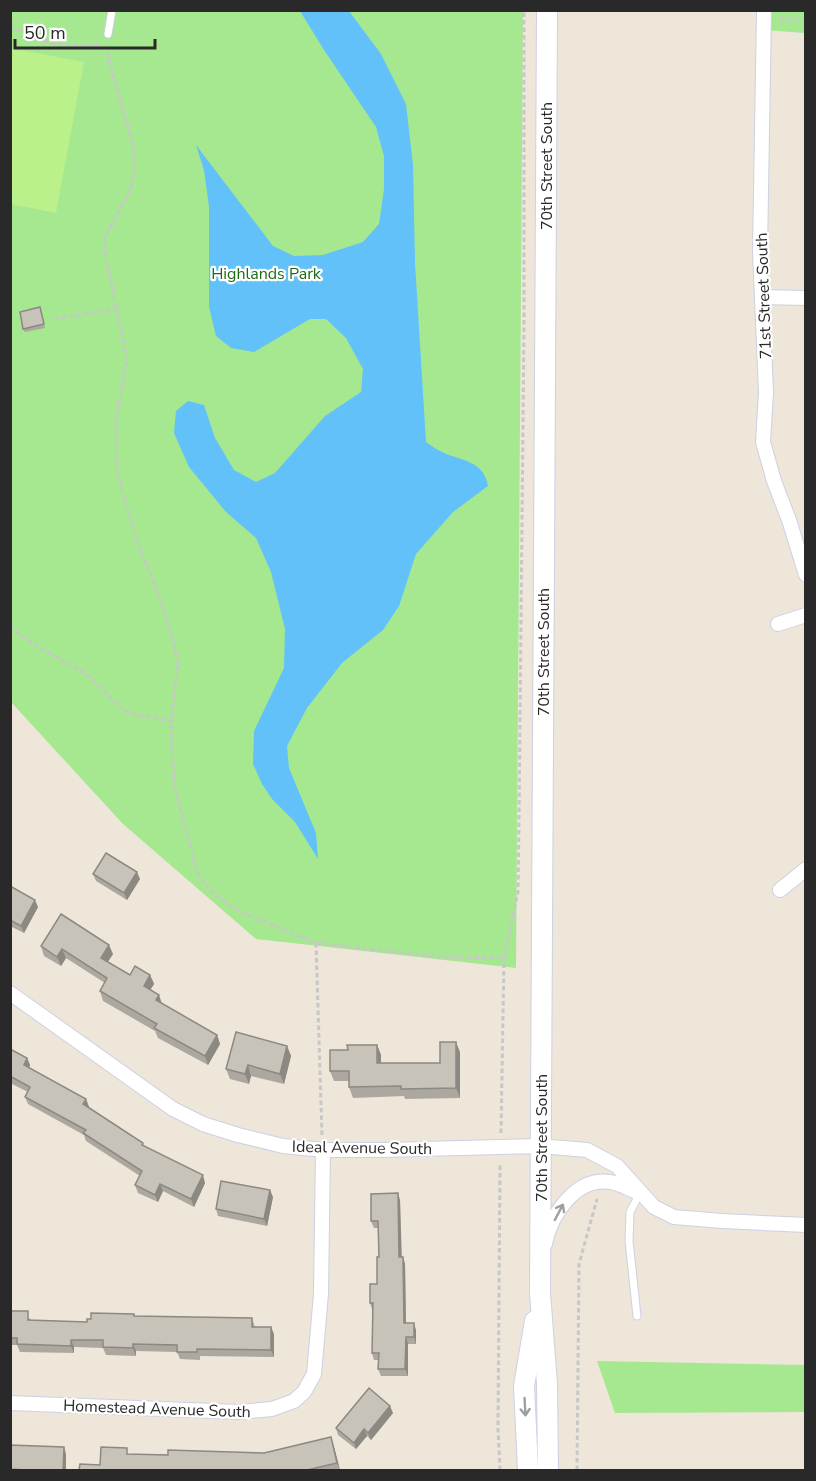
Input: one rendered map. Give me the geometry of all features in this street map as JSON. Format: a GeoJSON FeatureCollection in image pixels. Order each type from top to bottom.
{"type":"FeatureCollection","features":[{"type":"Feature","properties":{"kind":"main road","name":"70th Street South"},"geometry":{"type":"LineString","coordinates":[[547,10],[540,1293],[547,1384],[548,1470]]}},
{"type":"Feature","properties":{"kind":"main road","name":"70th Street South"},"geometry":{"type":"LineString","coordinates":[[528,1470],[524,1386],[540,1293]]}},
{"type":"Feature","properties":{"kind":"street","name":"71st Street South"},"geometry":{"type":"LineString","coordinates":[[764,15],[760,252],[766,392],[764,442],[774,481],[806,575]]}},
{"type":"Feature","properties":{"kind":"street"},"geometry":{"type":"LineString","coordinates":[[762,297],[806,298]]}},
{"type":"Feature","properties":{"kind":"street"},"geometry":{"type":"LineString","coordinates":[[778,624],[806,615]]}},
{"type":"Feature","properties":{"kind":"street"},"geometry":{"type":"LineString","coordinates":[[780,890],[806,869]]}},
{"type":"Feature","properties":{"kind":"street","name":"Ideal Avenue South"},"geometry":{"type":"LineString","coordinates":[[10,993],[173,1109],[203,1124],[238,1135],[283,1146],[323,1149],[383,1150],[540,1146]]}},
{"type":"Feature","properties":{"kind":"street"},"geometry":{"type":"LineString","coordinates":[[540,1146],[587,1150],[617,1166],[654,1206],[674,1217],[806,1225]]}},
{"type":"Feature","properties":{"kind":"street","name":"Homestead Avenue South"},"geometry":{"type":"LineString","coordinates":[[10,1403],[239,1412],[272,1409],[294,1401],[304,1392],[314,1374],[321,1294],[323,1149]]}},
{"type":"Feature","properties":{"kind":"street"},"geometry":{"type":"LineString","coordinates":[[540,1266],[547,1234],[565,1201],[588,1183],[611,1182],[640,1193]]}},
{"type":"Feature","properties":{"kind":"lane"},"geometry":{"type":"LineString","coordinates":[[108,34],[112,10]]}},
{"type":"Feature","properties":{"kind":"lane"},"geometry":{"type":"LineString","coordinates":[[637,1316],[629,1241],[630,1212],[640,1193]]}},
{"type":"Feature","properties":{"kind":"path"},"geometry":{"type":"LineString","coordinates":[[500,1470],[498,1429],[500,1147],[504,958],[518,892],[524,327],[524,10]]}},
{"type":"Feature","properties":{"kind":"path"},"geometry":{"type":"LineString","coordinates":[[764,15],[806,19]]}},
{"type":"Feature","properties":{"kind":"path"},"geometry":{"type":"LineString","coordinates":[[10,25],[29,37],[50,44],[107,45],[106,50],[133,145],[135,166],[130,188],[105,237],[104,248],[127,359],[116,420],[117,471],[134,530],[164,609],[178,662],[171,721],[174,784],[195,868],[209,889],[228,904],[246,915],[316,943],[442,957],[504,958]]}},
{"type":"Feature","properties":{"kind":"path"},"geometry":{"type":"LineString","coordinates":[[54,319],[116,309]]}},
{"type":"Feature","properties":{"kind":"path"},"geometry":{"type":"LineString","coordinates":[[10,627],[42,649],[86,674],[122,708],[134,714],[171,721]]}},
{"type":"Feature","properties":{"kind":"path"},"geometry":{"type":"LineString","coordinates":[[316,943],[323,1149]]}},
{"type":"Feature","properties":{"kind":"path"},"geometry":{"type":"LineString","coordinates":[[577,1470],[579,1263],[597,1200],[598,1183]]}},
{"type":"Feature","properties":{"kind":"green space","name":"Highlands Park"},"geometry":{"type":"Polygon","coordinates":[[[11,11],[523,11],[516,968],[256,939],[123,824],[11,702],[11,11]]]}},
{"type":"Feature","properties":{"kind":"green space"},"geometry":{"type":"Polygon","coordinates":[[[764,11],[805,11],[805,33],[764,30],[764,11]]]}},
{"type":"Feature","properties":{"kind":"green space"},"geometry":{"type":"Polygon","coordinates":[[[10,48],[84,62],[56,213],[11,204],[10,48]]]}},
{"type":"Feature","properties":{"kind":"green space"},"geometry":{"type":"Polygon","coordinates":[[[597,1361],[805,1365],[805,1412],[615,1413],[597,1361]]]}},
{"type":"Feature","properties":{"kind":"water"},"geometry":{"type":"Polygon","coordinates":[[[300,11],[349,11],[381,54],[406,104],[413,165],[415,263],[426,442],[441,452],[472,463],[482,471],[488,486],[453,512],[416,554],[399,606],[383,630],[342,663],[307,708],[287,746],[289,768],[316,833],[318,859],[295,822],[272,799],[253,764],[254,731],[284,668],[285,629],[271,572],[256,538],[226,512],[189,467],[174,433],[176,411],[188,401],[204,405],[215,438],[234,470],[256,482],[275,473],[325,416],[361,392],[363,369],[346,338],[326,319],[310,319],[254,352],[231,348],[216,336],[209,307],[209,207],[204,170],[196,145],[273,246],[294,256],[323,255],[363,242],[379,224],[384,189],[384,156],[376,127],[300,11]]]}},
{"type":"Feature","properties":{"kind":"building"},"geometry":{"type":"Polygon","coordinates":[[[40,307],[44,324],[23,329],[20,312],[40,307]]]}},
{"type":"Feature","properties":{"kind":"building"},"geometry":{"type":"Polygon","coordinates":[[[106,853],[137,872],[124,893],[93,874],[106,853]]]}},
{"type":"Feature","properties":{"kind":"building"},"geometry":{"type":"Polygon","coordinates":[[[10,886],[35,900],[21,926],[10,920],[10,886]]]}},
{"type":"Feature","properties":{"kind":"building"},"geometry":{"type":"Polygon","coordinates":[[[61,914],[109,945],[101,958],[130,975],[135,966],[150,975],[144,986],[159,995],[156,1000],[217,1035],[205,1056],[154,1028],[157,1024],[100,991],[107,978],[62,949],[57,957],[41,946],[61,914]]]}},
{"type":"Feature","properties":{"kind":"building"},"geometry":{"type":"Polygon","coordinates":[[[236,1032],[287,1046],[280,1074],[248,1065],[245,1074],[226,1069],[236,1032]]]}},
{"type":"Feature","properties":{"kind":"building"},"geometry":{"type":"Polygon","coordinates":[[[440,1042],[456,1042],[456,1088],[349,1087],[349,1071],[330,1071],[330,1050],[348,1050],[347,1045],[377,1045],[377,1063],[440,1063],[440,1042]]]}},
{"type":"Feature","properties":{"kind":"building"},"geometry":{"type":"Polygon","coordinates":[[[10,1049],[27,1058],[24,1065],[86,1099],[83,1104],[143,1143],[142,1145],[203,1175],[191,1199],[160,1184],[155,1195],[135,1185],[142,1171],[83,1133],[86,1130],[25,1097],[30,1087],[10,1076],[10,1049]]]}},
{"type":"Feature","properties":{"kind":"building"},"geometry":{"type":"Polygon","coordinates":[[[221,1181],[270,1190],[264,1219],[216,1209],[221,1181]]]}},
{"type":"Feature","properties":{"kind":"building"},"geometry":{"type":"Polygon","coordinates":[[[398,1193],[399,1257],[403,1257],[404,1323],[414,1323],[414,1337],[406,1337],[405,1369],[378,1369],[379,1353],[372,1353],[373,1303],[370,1303],[370,1284],[377,1284],[378,1221],[371,1221],[371,1194],[398,1193]]]}},
{"type":"Feature","properties":{"kind":"building"},"geometry":{"type":"Polygon","coordinates":[[[10,1311],[28,1311],[28,1320],[87,1322],[87,1319],[91,1319],[91,1313],[252,1318],[252,1327],[271,1327],[271,1350],[197,1349],[197,1352],[177,1352],[177,1345],[133,1344],[133,1348],[103,1347],[103,1340],[71,1340],[71,1346],[17,1344],[17,1338],[10,1338],[10,1311]]]}},
{"type":"Feature","properties":{"kind":"building"},"geometry":{"type":"Polygon","coordinates":[[[369,1388],[390,1406],[368,1433],[364,1429],[354,1443],[336,1428],[369,1388]]]}},
{"type":"Feature","properties":{"kind":"building"},"geometry":{"type":"Polygon","coordinates":[[[331,1437],[337,1463],[307,1470],[79,1470],[80,1464],[100,1465],[101,1447],[127,1448],[127,1454],[168,1455],[168,1450],[264,1453],[331,1437]]]}},
{"type":"Feature","properties":{"kind":"building"},"geometry":{"type":"Polygon","coordinates":[[[10,1445],[64,1447],[63,1470],[10,1469],[10,1445]]]}}]}
